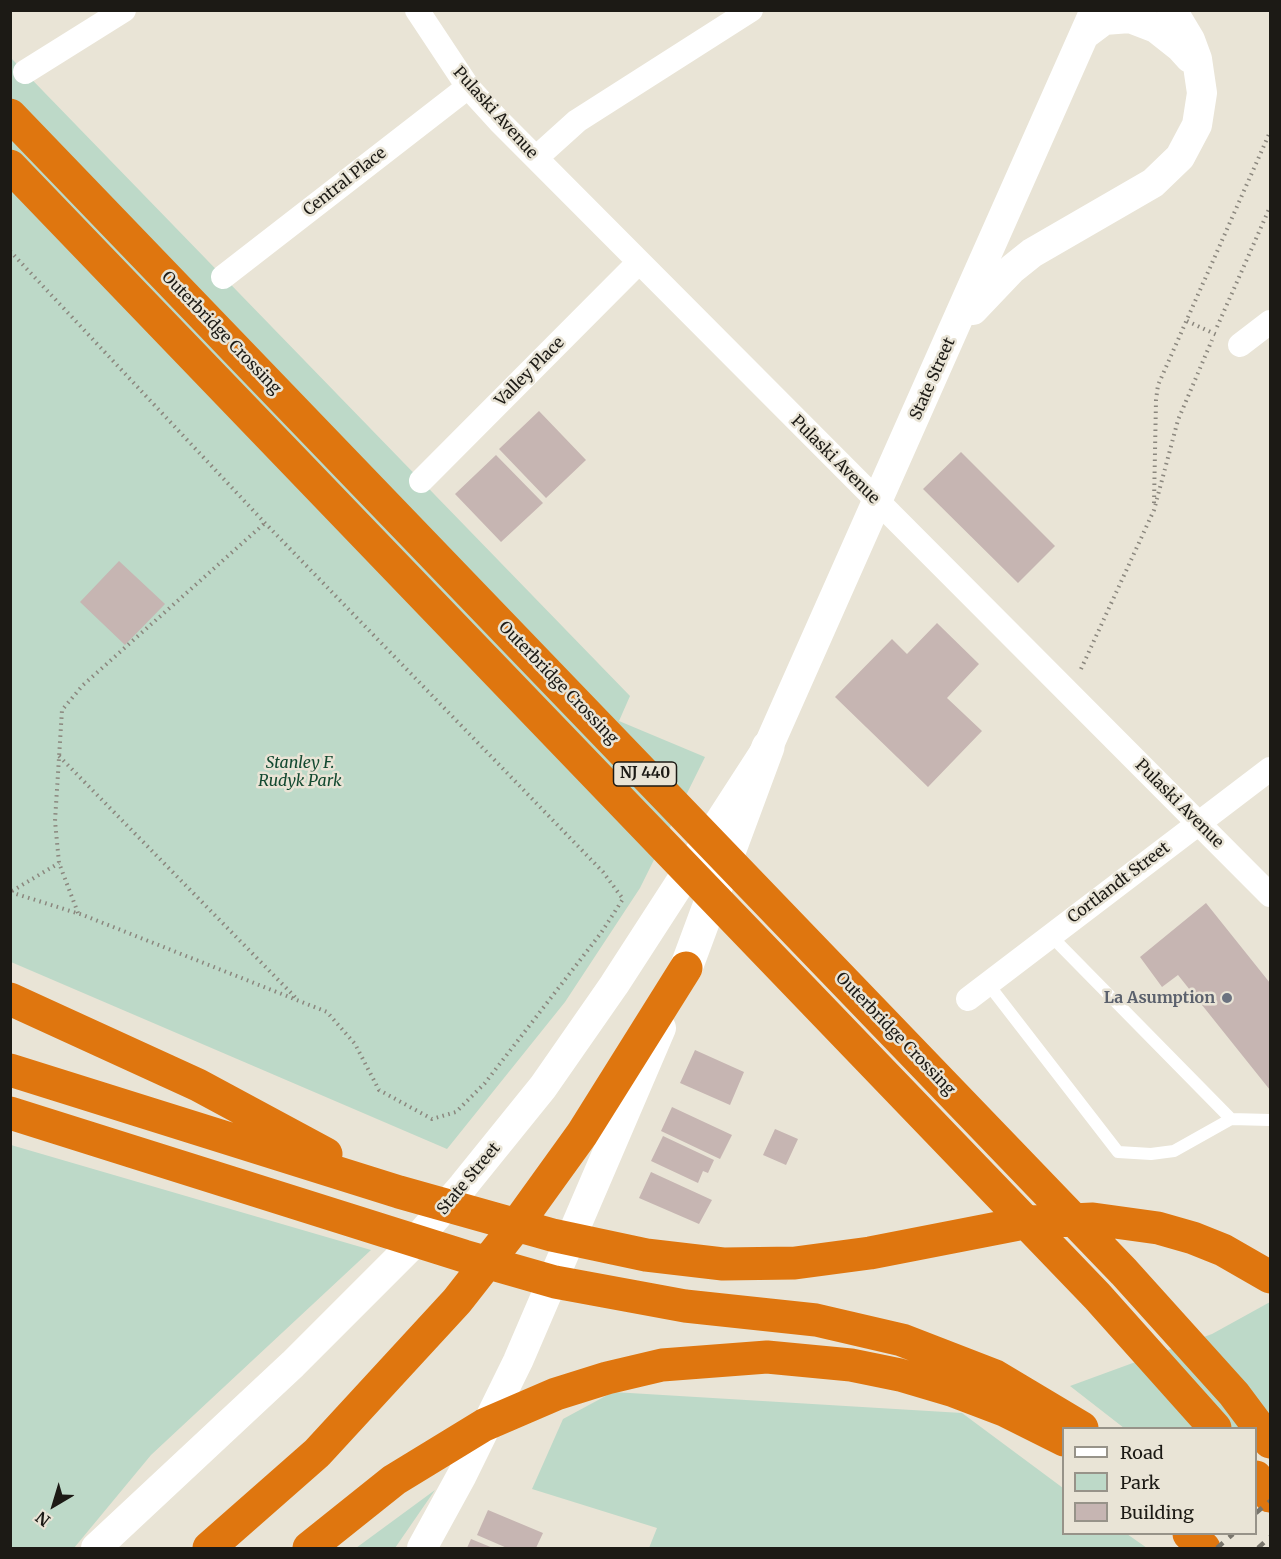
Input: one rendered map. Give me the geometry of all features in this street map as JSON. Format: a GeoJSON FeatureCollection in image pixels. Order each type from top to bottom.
{"type":"FeatureCollection","features":[{"type":"Feature","properties":{"kind":"highway","name":"Outerbridge Crossing"},"geometry":{"type":"LineString","coordinates":[[10,115],[1124,1272],[1234,1394],[1270,1442]]}},
{"type":"Feature","properties":{"kind":"highway","name":"NJ 440"},"geometry":{"type":"LineString","coordinates":[[10,166],[1097,1296],[1214,1427]]}},
{"type":"Feature","properties":{"kind":"highway"},"geometry":{"type":"LineString","coordinates":[[209,1548],[317,1453],[457,1301],[515,1227],[582,1134],[686,968]]}},
{"type":"Feature","properties":{"kind":"highway"},"geometry":{"type":"LineString","coordinates":[[10,999],[198,1085],[266,1137]]}},
{"type":"Feature","properties":{"kind":"highway"},"geometry":{"type":"LineString","coordinates":[[10,1070],[266,1137],[399,1192],[552,1235],[646,1255],[723,1264],[795,1263],[837,1258],[1029,1222],[1093,1219],[1148,1227],[1193,1238],[1223,1250],[1270,1277]]}},
{"type":"Feature","properties":{"kind":"highway"},"geometry":{"type":"LineString","coordinates":[[10,1113],[555,1282],[653,1301],[816,1320],[878,1333],[926,1348],[988,1373],[1080,1427]]}},
{"type":"Feature","properties":{"kind":"highway"},"geometry":{"type":"LineString","coordinates":[[309,1548],[401,1475],[484,1425],[556,1394],[607,1377],[662,1365],[767,1357],[850,1365],[900,1375],[954,1391],[1004,1410],[1062,1439]]}},
{"type":"Feature","properties":{"kind":"highway"},"geometry":{"type":"LineString","coordinates":[[1257,1479],[1270,1496]]}},
{"type":"Feature","properties":{"kind":"highway"},"geometry":{"type":"LineString","coordinates":[[1193,1535],[1206,1548]]}},
{"type":"Feature","properties":{"kind":"main road","name":"State Street"},"geometry":{"type":"LineString","coordinates":[[686,968],[768,747]]}},
{"type":"Feature","properties":{"kind":"street"},"geometry":{"type":"LineString","coordinates":[[25,72],[124,10]]}},
{"type":"Feature","properties":{"kind":"street","name":"Pulaski Avenue"},"geometry":{"type":"LineString","coordinates":[[417,10],[468,87],[536,158],[1270,895]]}},
{"type":"Feature","properties":{"kind":"street"},"geometry":{"type":"LineString","coordinates":[[536,158],[577,121],[751,10]]}},
{"type":"Feature","properties":{"kind":"street"},"geometry":{"type":"LineString","coordinates":[[953,333],[1012,269],[1032,253],[1153,183],[1180,157],[1197,125],[1201,109],[1201,76],[1190,40],[1172,10]]}},
{"type":"Feature","properties":{"kind":"street"},"geometry":{"type":"LineString","coordinates":[[1090,23],[1116,17],[1143,22],[1180,47],[1201,76]]}},
{"type":"Feature","properties":{"kind":"street","name":"State Street"},"geometry":{"type":"LineString","coordinates":[[96,1548],[353,1306],[470,1179],[567,1055],[768,747],[1090,23]]}},
{"type":"Feature","properties":{"kind":"street","name":"Central Place"},"geometry":{"type":"LineString","coordinates":[[223,277],[468,87]]}},
{"type":"Feature","properties":{"kind":"street","name":"Valley Place"},"geometry":{"type":"LineString","coordinates":[[422,482],[639,262]]}},
{"type":"Feature","properties":{"kind":"street"},"geometry":{"type":"LineString","coordinates":[[1240,345],[1270,322]]}},
{"type":"Feature","properties":{"kind":"street","name":"Cortlandt Street"},"geometry":{"type":"LineString","coordinates":[[968,999],[1270,769]]}},
{"type":"Feature","properties":{"kind":"street","name":"State Street"},"geometry":{"type":"LineString","coordinates":[[422,1548],[462,1475],[518,1361],[686,968]]}},
{"type":"Feature","properties":{"kind":"lane"},"geometry":{"type":"LineString","coordinates":[[1050,935],[1231,1119]]}},
{"type":"Feature","properties":{"kind":"lane"},"geometry":{"type":"LineString","coordinates":[[988,984],[1118,1152],[1151,1154],[1174,1151],[1231,1119],[1270,1120]]}},
{"type":"Feature","properties":{"kind":"path"},"geometry":{"type":"LineString","coordinates":[[1154,510],[1155,400],[1158,385],[1270,132]]}},
{"type":"Feature","properties":{"kind":"path"},"geometry":{"type":"LineString","coordinates":[[1064,689],[1090,655],[1154,510],[1184,404],[1270,207]]}},
{"type":"Feature","properties":{"kind":"path"},"geometry":{"type":"LineString","coordinates":[[10,250],[265,523],[603,872],[623,899],[601,933],[485,1083],[456,1112],[432,1119],[379,1090],[355,1044],[327,1012],[79,914],[11,892]]}},
{"type":"Feature","properties":{"kind":"path"},"geometry":{"type":"LineString","coordinates":[[79,914],[59,863],[55,821],[62,711],[83,685],[265,523]]}},
{"type":"Feature","properties":{"kind":"path"},"geometry":{"type":"LineString","coordinates":[[59,756],[299,1001]]}},
{"type":"Feature","properties":{"kind":"path"},"geometry":{"type":"LineString","coordinates":[[11,892],[59,863]]}},
{"type":"Feature","properties":{"kind":"green space","name":"Stanley F. Rudyk Park"},"geometry":{"type":"Polygon","coordinates":[[[11,58],[630,696],[619,721],[705,757],[640,888],[565,1002],[447,1149],[11,962],[11,58]]]}},
{"type":"Feature","properties":{"kind":"green space"},"geometry":{"type":"Polygon","coordinates":[[[11,1145],[371,1250],[151,1455],[74,1548],[11,1548],[11,1145]]]}},
{"type":"Feature","properties":{"kind":"green space"},"geometry":{"type":"Polygon","coordinates":[[[1270,1302],[1270,1430],[1257,1430],[1257,1427],[1123,1427],[1070,1386],[1212,1334],[1270,1302]]]}},
{"type":"Feature","properties":{"kind":"green space"},"geometry":{"type":"Polygon","coordinates":[[[613,1392],[962,1413],[1062,1487],[1062,1535],[1128,1535],[1147,1548],[649,1548],[657,1528],[532,1489],[563,1419],[613,1392]]]}},
{"type":"Feature","properties":{"kind":"green space"},"geometry":{"type":"Polygon","coordinates":[[[435,1490],[395,1548],[356,1548],[435,1490]]]}},
{"type":"Feature","properties":{"kind":"building"},"geometry":{"type":"Polygon","coordinates":[[[539,411],[586,460],[546,498],[499,449],[539,411]]]}},
{"type":"Feature","properties":{"kind":"building"},"geometry":{"type":"Polygon","coordinates":[[[961,452],[1055,546],[1018,583],[923,489],[961,452]]]}},
{"type":"Feature","properties":{"kind":"building"},"geometry":{"type":"Polygon","coordinates":[[[496,455],[543,503],[501,542],[455,494],[496,455]]]}},
{"type":"Feature","properties":{"kind":"building"},"geometry":{"type":"Polygon","coordinates":[[[119,561],[165,604],[125,645],[80,602],[119,561]]]}},
{"type":"Feature","properties":{"kind":"building"},"geometry":{"type":"Polygon","coordinates":[[[937,623],[979,664],[947,698],[982,731],[928,787],[835,697],[892,639],[907,654],[937,623]]]}},
{"type":"Feature","properties":{"kind":"building"},"geometry":{"type":"Polygon","coordinates":[[[1206,903],[1270,983],[1270,1090],[1178,975],[1162,987],[1140,957],[1206,903]]]}},
{"type":"Feature","properties":{"kind":"building"},"geometry":{"type":"Polygon","coordinates":[[[695,1050],[744,1072],[730,1105],[680,1083],[695,1050]]]}},
{"type":"Feature","properties":{"kind":"building"},"geometry":{"type":"Polygon","coordinates":[[[672,1107],[732,1135],[720,1159],[661,1131],[672,1107]]]}},
{"type":"Feature","properties":{"kind":"building"},"geometry":{"type":"Polygon","coordinates":[[[775,1129],[798,1139],[786,1165],[763,1155],[775,1129]]]}},
{"type":"Feature","properties":{"kind":"building"},"geometry":{"type":"Polygon","coordinates":[[[663,1136],[714,1160],[708,1173],[703,1171],[698,1183],[651,1161],[663,1136]]]}},
{"type":"Feature","properties":{"kind":"building"},"geometry":{"type":"Polygon","coordinates":[[[651,1172],[712,1200],[699,1224],[639,1198],[651,1172]]]}},
{"type":"Feature","properties":{"kind":"building"},"geometry":{"type":"Polygon","coordinates":[[[488,1510],[543,1533],[536,1548],[507,1548],[477,1535],[488,1510]]]}},
{"type":"Feature","properties":{"kind":"building"},"geometry":{"type":"Polygon","coordinates":[[[471,1539],[493,1548],[467,1548],[471,1539]]]}},
{"type":"Feature","properties":{"kind":"railway"},"geometry":{"type":"LineString","coordinates":[[1257,1512],[1270,1501]]}},
{"type":"Feature","properties":{"kind":"railway"},"geometry":{"type":"LineString","coordinates":[[1217,1548],[1232,1535]]}},
{"type":"Feature","properties":{"kind":"railway"},"geometry":{"type":"LineString","coordinates":[[1258,1548],[1270,1537]]}},
{"type":"Feature","properties":{"kind":"place","name":"La Asumption"},"geometry":{"type":"Point","coordinates":[1227,998]}}]}
